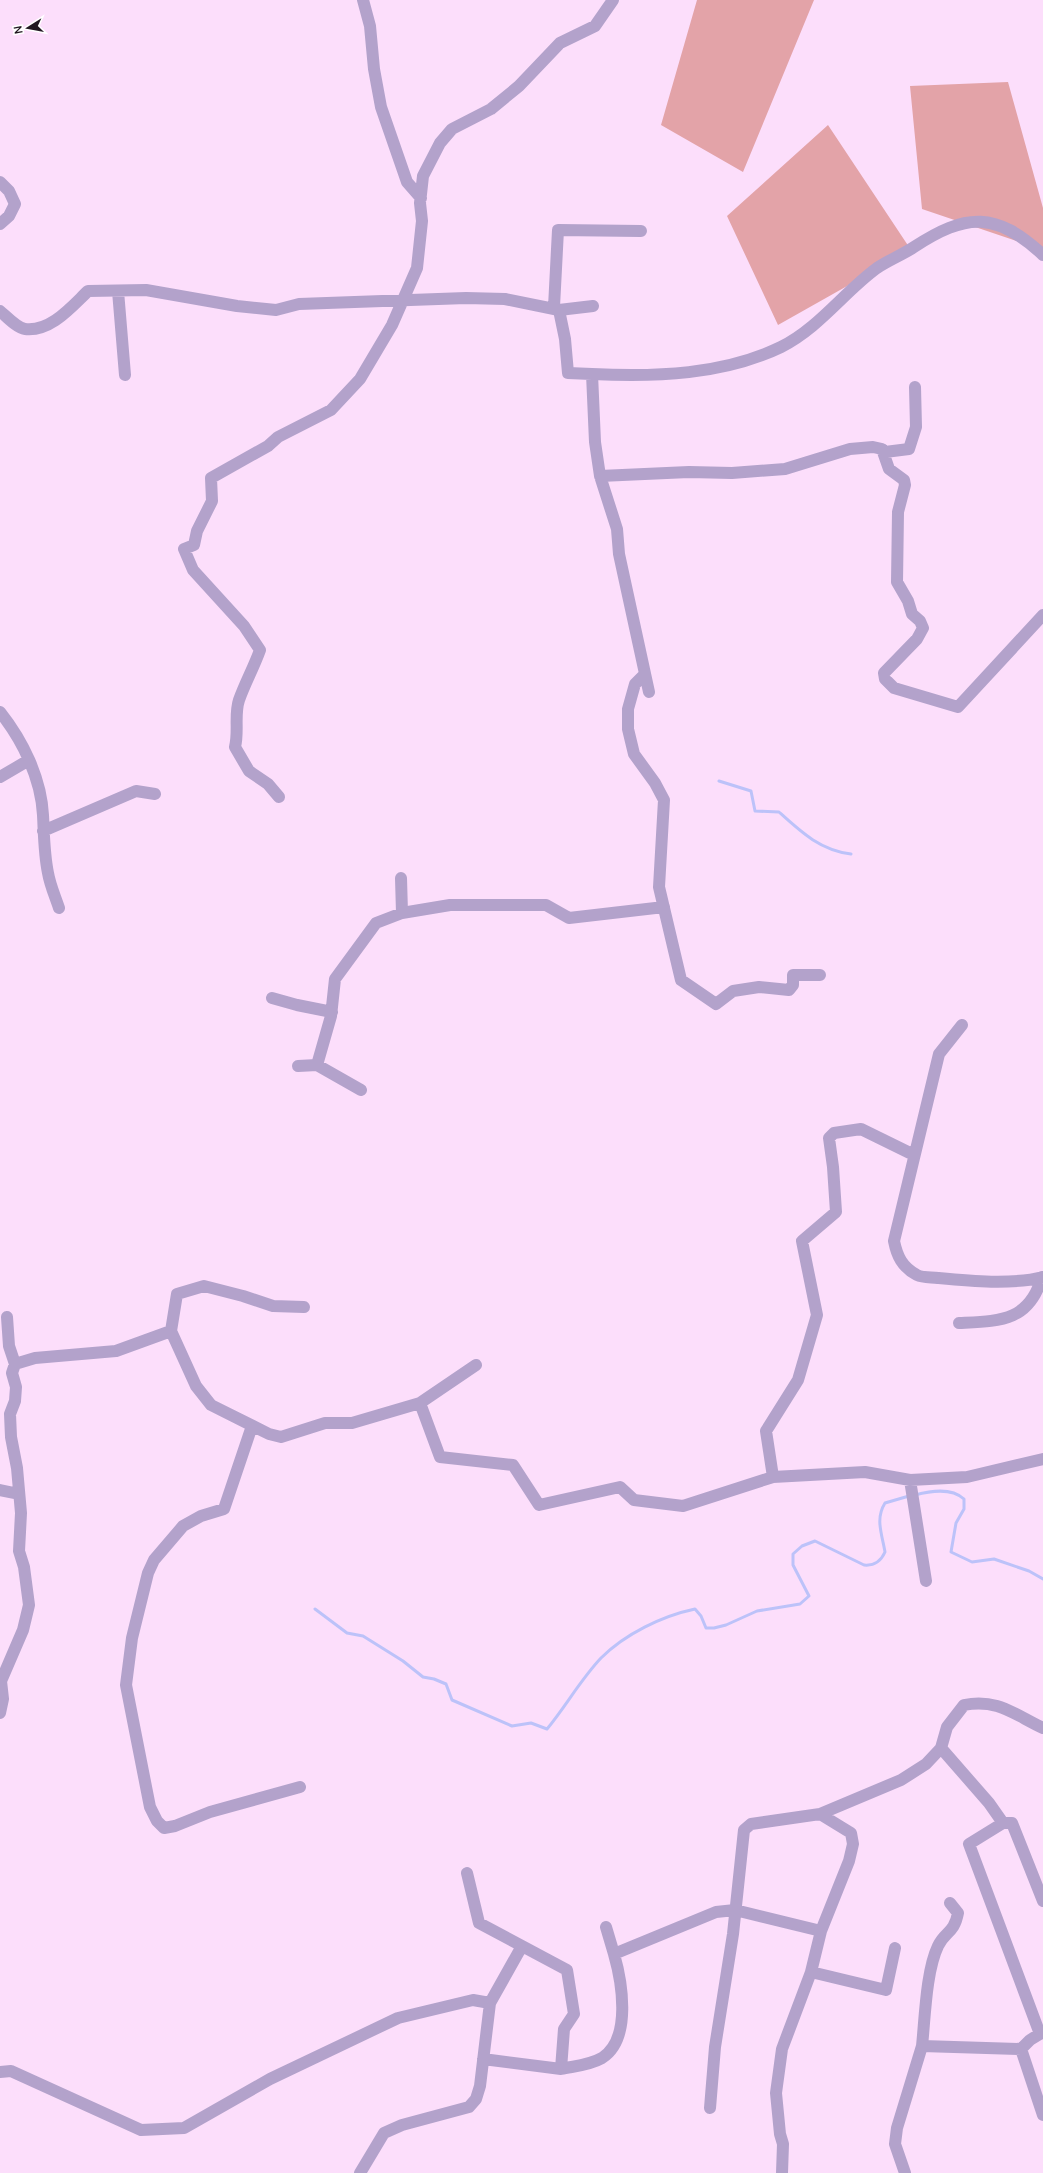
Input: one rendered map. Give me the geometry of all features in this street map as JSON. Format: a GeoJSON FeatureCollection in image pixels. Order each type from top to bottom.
{"type":"FeatureCollection","features":[{"type":"Feature","properties":{"kind":"street"},"geometry":{"type":"LineString","coordinates":[[363,0],[370,26],[374,69],[381,107],[407,182],[421,198]]}},
{"type":"Feature","properties":{"kind":"street"},"geometry":{"type":"LineString","coordinates":[[279,797],[268,784],[249,771],[235,747],[238,734],[237,712],[239,699],[252,672],[260,650],[244,626],[193,570],[184,549],[194,545],[197,531],[212,501],[211,478],[268,446],[278,437],[331,410],[360,379],[404,301],[417,268],[422,221],[421,198],[423,176],[440,143],[452,129],[491,109],[519,86],[560,43],[595,26],[613,0]]}},
{"type":"Feature","properties":{"kind":"street"},"geometry":{"type":"LineString","coordinates":[[0,182],[9,192],[14,204],[9,216],[0,224]]}},
{"type":"Feature","properties":{"kind":"street"},"geometry":{"type":"LineString","coordinates":[[641,231],[558,230],[557,308],[565,339],[568,373],[640,376],[677,374],[735,364],[761,355],[783,346],[821,319],[877,268],[954,225],[982,220],[1006,227],[1027,240],[1043,254]]}},
{"type":"Feature","properties":{"kind":"street"},"geometry":{"type":"LineString","coordinates":[[0,310],[9,319],[25,329],[46,326],[67,311],[88,291],[146,290],[237,306],[276,310],[299,304],[505,299],[557,308],[593,306]]}},
{"type":"Feature","properties":{"kind":"street"},"geometry":{"type":"LineString","coordinates":[[118,291],[125,375]]}},
{"type":"Feature","properties":{"kind":"street"},"geometry":{"type":"LineString","coordinates":[[592,374],[595,442],[600,476],[617,529],[619,554],[648,692]]}},
{"type":"Feature","properties":{"kind":"street"},"geometry":{"type":"LineString","coordinates":[[885,452],[909,449],[916,427],[915,387]]}},
{"type":"Feature","properties":{"kind":"street"},"geometry":{"type":"LineString","coordinates":[[600,476],[689,472],[732,473],[779,470],[850,449],[879,447],[885,452],[889,469],[904,480],[905,485],[898,512],[897,582],[908,601],[912,614],[920,621],[923,628],[917,639],[884,673],[885,679],[894,688],[958,707],[1043,615]]}},
{"type":"Feature","properties":{"kind":"street"},"geometry":{"type":"LineString","coordinates":[[645,674],[635,684],[628,709],[628,729],[634,754],[656,782],[664,800],[659,887],[681,980],[716,1004],[733,991],[759,987],[789,990],[793,985],[793,974],[820,975]]}},
{"type":"Feature","properties":{"kind":"street"},"geometry":{"type":"LineString","coordinates":[[0,712],[10,724],[29,760],[36,780],[43,814],[42,831],[48,873],[59,908]]}},
{"type":"Feature","properties":{"kind":"street"},"geometry":{"type":"LineString","coordinates":[[0,777],[29,760]]}},
{"type":"Feature","properties":{"kind":"street"},"geometry":{"type":"LineString","coordinates":[[42,831],[136,791],[154,794]]}},
{"type":"Feature","properties":{"kind":"street"},"geometry":{"type":"LineString","coordinates":[[401,878],[402,913]]}},
{"type":"Feature","properties":{"kind":"street"},"geometry":{"type":"LineString","coordinates":[[317,1064],[332,1012],[335,979],[376,923],[402,913],[450,905],[546,905],[569,918],[664,907]]}},
{"type":"Feature","properties":{"kind":"street"},"geometry":{"type":"LineString","coordinates":[[272,998],[332,1012]]}},
{"type":"Feature","properties":{"kind":"street"},"geometry":{"type":"LineString","coordinates":[[962,1024],[939,1054],[894,1241],[896,1254],[904,1266],[918,1276],[958,1280],[1032,1280],[1043,1277]]}},
{"type":"Feature","properties":{"kind":"street"},"geometry":{"type":"LineString","coordinates":[[298,1066],[317,1064],[361,1090]]}},
{"type":"Feature","properties":{"kind":"street"},"geometry":{"type":"LineString","coordinates":[[772,1477],[766,1432],[798,1380],[817,1315],[802,1241],[836,1212],[829,1138],[834,1133],[861,1129],[914,1155]]}},
{"type":"Feature","properties":{"kind":"street"},"geometry":{"type":"LineString","coordinates":[[959,1323],[1001,1321],[1022,1310],[1038,1293],[1043,1277]]}},
{"type":"Feature","properties":{"kind":"street"},"geometry":{"type":"LineString","coordinates":[[304,1307],[273,1306],[244,1296],[204,1286],[177,1294],[171,1331],[196,1386],[211,1405],[252,1426],[281,1438],[325,1423],[352,1423],[420,1403],[476,1365]]}},
{"type":"Feature","properties":{"kind":"street"},"geometry":{"type":"LineString","coordinates":[[0,1713],[3,1699],[1,1681],[23,1630],[29,1605],[24,1567],[19,1551],[21,1513],[11,1437],[10,1414],[15,1401],[16,1387],[12,1372],[15,1364],[9,1346],[7,1317]]}},
{"type":"Feature","properties":{"kind":"street"},"geometry":{"type":"LineString","coordinates":[[15,1364],[34,1358],[116,1351],[171,1331]]}},
{"type":"Feature","properties":{"kind":"street"},"geometry":{"type":"LineString","coordinates":[[420,1403],[440,1458],[513,1465],[539,1505],[620,1487],[634,1500],[683,1506],[772,1477],[865,1472],[911,1484],[967,1477],[1043,1459]]}},
{"type":"Feature","properties":{"kind":"street"},"geometry":{"type":"LineString","coordinates":[[252,1426],[224,1509],[201,1516],[183,1526],[154,1560],[148,1573],[132,1638],[126,1685],[150,1807],[157,1821],[164,1828],[175,1826],[210,1812],[300,1787]]}},
{"type":"Feature","properties":{"kind":"street"},"geometry":{"type":"LineString","coordinates":[[911,1484],[926,1580]]}},
{"type":"Feature","properties":{"kind":"street"},"geometry":{"type":"LineString","coordinates":[[0,1490],[19,1494]]}},
{"type":"Feature","properties":{"kind":"street"},"geometry":{"type":"LineString","coordinates":[[710,2108],[715,2047],[733,1934],[744,1830],[751,1824],[820,1814],[901,1780],[926,1764],[941,1748],[947,1727],[954,1715],[964,1705],[975,1702],[1000,1706],[1043,1728]]}},
{"type":"Feature","properties":{"kind":"street"},"geometry":{"type":"LineString","coordinates":[[941,1748],[989,1803],[1003,1822]]}},
{"type":"Feature","properties":{"kind":"street"},"geometry":{"type":"LineString","coordinates":[[782,2173],[783,2144],[780,2134],[776,2093],[782,2049],[811,1972],[822,1931],[853,1844],[851,1833],[820,1814]]}},
{"type":"Feature","properties":{"kind":"street"},"geometry":{"type":"LineString","coordinates":[[922,2046],[1020,2049],[1041,2033],[968,1844],[1003,1822],[1012,1823],[1043,1901]]}},
{"type":"Feature","properties":{"kind":"street"},"geometry":{"type":"LineString","coordinates":[[467,1873],[479,1922],[567,1970],[574,2014],[564,2029],[561,2069]]}},
{"type":"Feature","properties":{"kind":"street"},"geometry":{"type":"LineString","coordinates":[[905,2173],[895,2144],[898,2128],[922,2046],[931,1969],[938,1946],[956,1926],[958,1914],[950,1903]]}},
{"type":"Feature","properties":{"kind":"street"},"geometry":{"type":"LineString","coordinates":[[614,1954],[716,1912],[735,1910],[822,1931]]}},
{"type":"Feature","properties":{"kind":"street"},"geometry":{"type":"LineString","coordinates":[[483,2059],[561,2069],[588,2064],[602,2058],[613,2048],[620,2031],[622,2015],[621,1978],[606,1927]]}},
{"type":"Feature","properties":{"kind":"street"},"geometry":{"type":"LineString","coordinates":[[360,2173],[384,2133],[402,2125],[469,2107],[476,2099],[480,2086],[490,2003],[522,1946]]}},
{"type":"Feature","properties":{"kind":"street"},"geometry":{"type":"LineString","coordinates":[[811,1972],[886,1990],[895,1948]]}},
{"type":"Feature","properties":{"kind":"street"},"geometry":{"type":"LineString","coordinates":[[0,2072],[11,2071],[140,2130],[184,2128],[270,2079],[398,2018],[473,2000],[490,2003]]}},
{"type":"Feature","properties":{"kind":"street"},"geometry":{"type":"LineString","coordinates":[[1020,2049],[1043,2115]]}},
{"type":"Feature","properties":{"kind":"shaded area"},"geometry":{"type":"Polygon","coordinates":[[[697,0],[814,0],[743,172],[661,125],[697,0]]]}},
{"type":"Feature","properties":{"kind":"shaded area"},"geometry":{"type":"Polygon","coordinates":[[[1008,82],[1043,208],[1043,250],[922,209],[910,86],[1008,82]]]}},
{"type":"Feature","properties":{"kind":"shaded area"},"geometry":{"type":"Polygon","coordinates":[[[828,125],[911,250],[778,325],[727,216],[828,125]]]}},
{"type":"Feature","properties":{"kind":"waterway"},"geometry":{"type":"LineString","coordinates":[[719,781],[751,791],[755,811],[779,812],[803,833],[820,844],[830,849],[851,854]]}},
{"type":"Feature","properties":{"kind":"waterway"},"geometry":{"type":"LineString","coordinates":[[915,1495],[934,1491],[947,1491],[959,1495],[964,1499],[964,1509],[956,1523],[951,1552],[972,1562],[994,1559],[1029,1571],[1043,1579]]}},
{"type":"Feature","properties":{"kind":"waterway"},"geometry":{"type":"LineString","coordinates":[[315,1609],[347,1633],[363,1636],[403,1661],[423,1677],[434,1679],[446,1684],[452,1700],[512,1726],[531,1723],[547,1729],[601,1658],[621,1641],[657,1621],[695,1609],[701,1616],[706,1628],[714,1628],[726,1625],[757,1611],[800,1604],[809,1596],[793,1565],[793,1554],[802,1546],[815,1541],[864,1565],[871,1565],[877,1562],[885,1552],[880,1527],[880,1515],[882,1509],[885,1503],[909,1496]]}}]}
